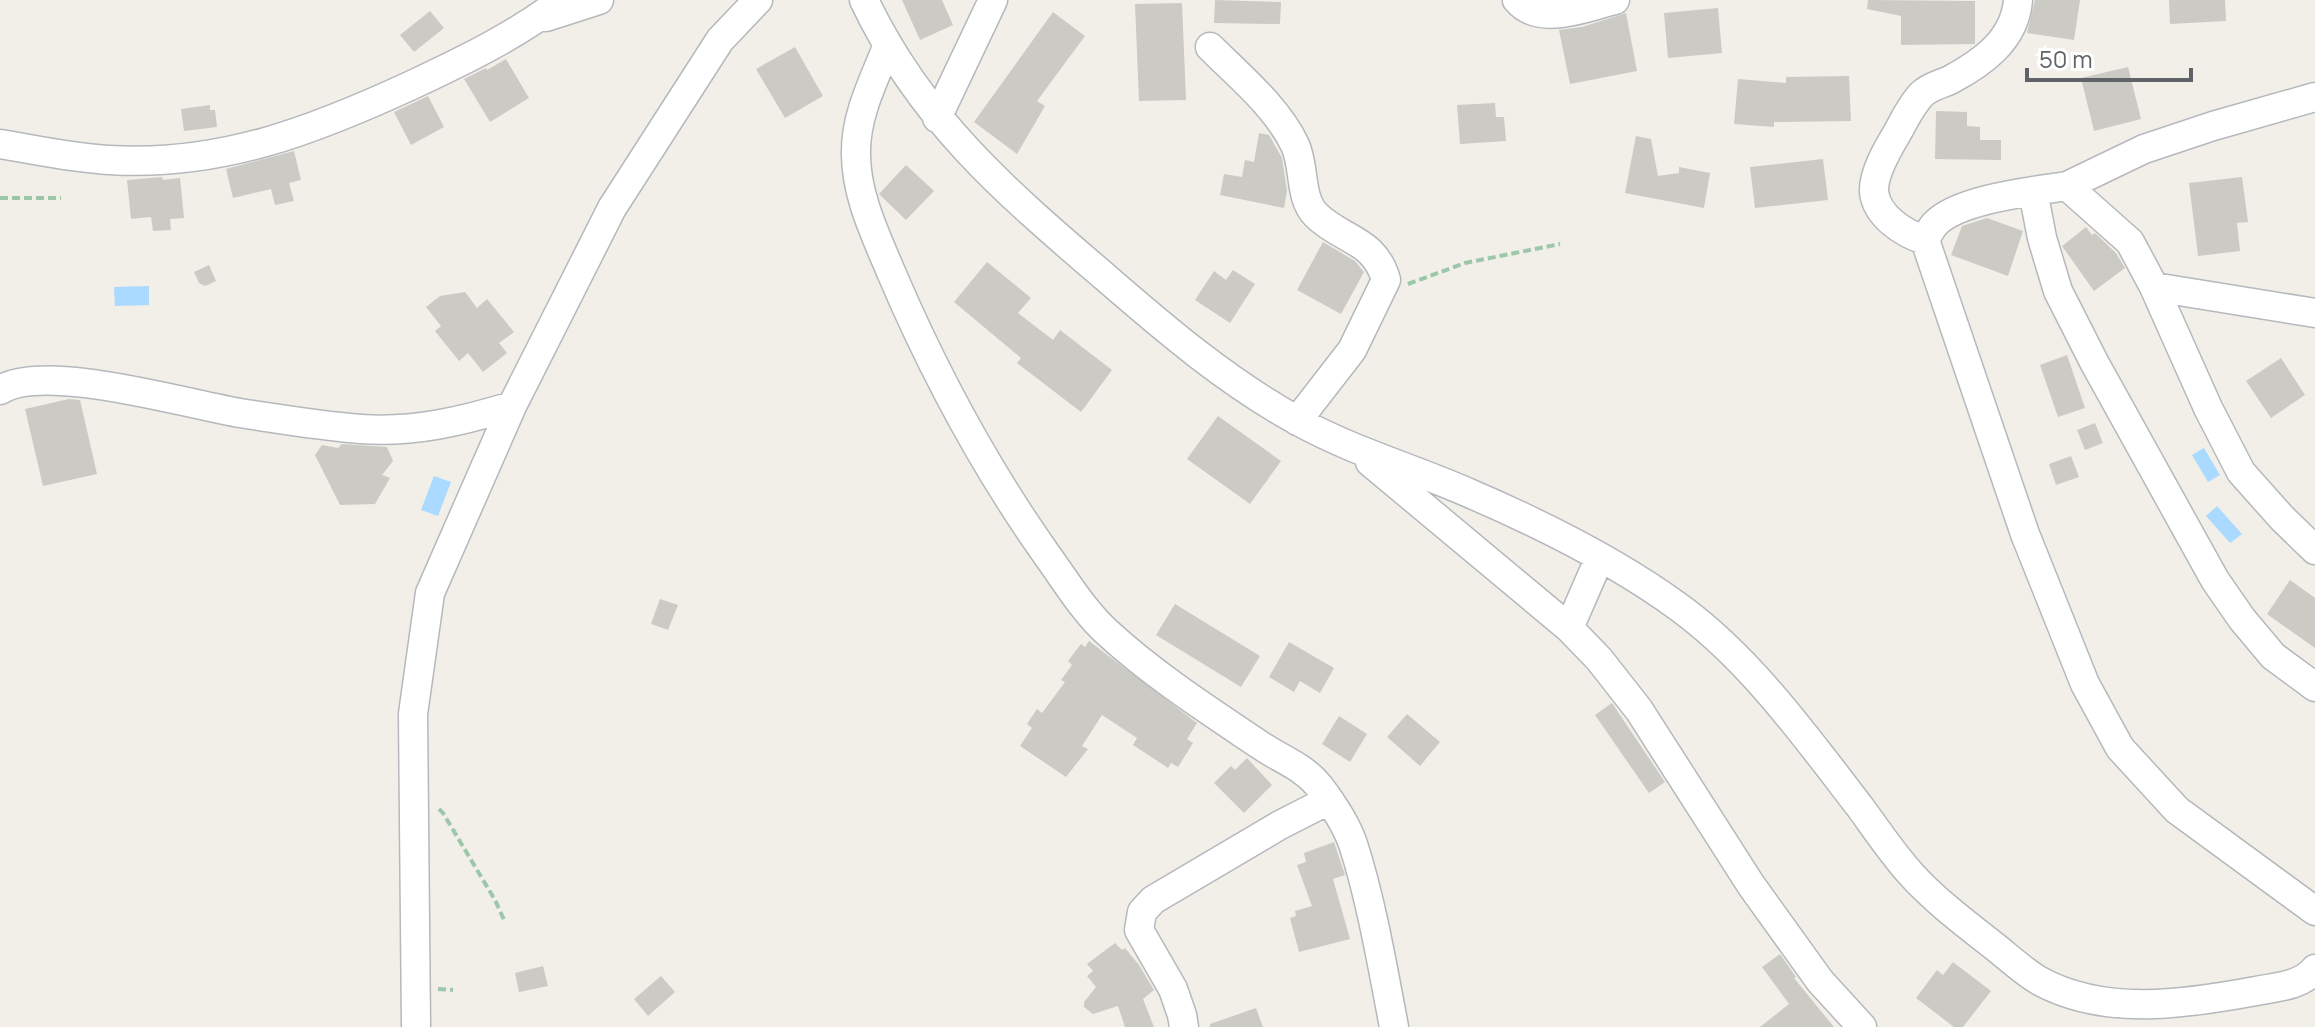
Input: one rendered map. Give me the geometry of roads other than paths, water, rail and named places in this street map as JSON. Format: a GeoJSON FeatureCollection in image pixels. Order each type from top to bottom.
{"type":"FeatureCollection","features":[{"type":"Feature","properties":{"kind":"street"},"geometry":{"type":"LineString","coordinates":[[538,19],[562,0]]}},
{"type":"Feature","properties":{"kind":"street"},"geometry":{"type":"LineString","coordinates":[[0,144],[108,160],[208,156],[249,148],[340,118],[424,79],[538,19],[599,0]]}},
{"type":"Feature","properties":{"kind":"street"},"geometry":{"type":"LineString","coordinates":[[416,1027],[413,714],[430,593],[512,406],[612,208],[720,40],[758,0]]}},
{"type":"Feature","properties":{"kind":"street"},"geometry":{"type":"LineString","coordinates":[[864,0],[887,47],[937,118],[993,179],[1164,328],[1225,375],[1297,421],[1351,447],[1469,493],[1600,557],[1681,608],[1730,652],[1821,756],[1911,874],[1979,935],[2038,980],[2087,998],[2145,1004],[2202,1000],[2263,989],[2306,980],[2315,969]]}},
{"type":"Feature","properties":{"kind":"street"},"geometry":{"type":"LineString","coordinates":[[937,118],[993,0]]}},
{"type":"Feature","properties":{"kind":"street"},"geometry":{"type":"LineString","coordinates":[[1517,0],[1527,10],[1547,15],[1615,0]]}},
{"type":"Feature","properties":{"kind":"street"},"geometry":{"type":"LineString","coordinates":[[1925,240],[1908,235],[1886,216],[1874,192],[1876,176],[1911,108],[1924,91],[1969,70],[1995,51],[2010,29],[2018,0]]}},
{"type":"Feature","properties":{"kind":"street"},"geometry":{"type":"LineString","coordinates":[[887,47],[862,109],[856,152],[859,179],[870,221],[920,340],[969,433],[1037,541],[1106,631],[1181,691],[1272,754],[1309,775],[1329,800],[1352,842],[1394,1027]]}},
{"type":"Feature","properties":{"kind":"street"},"geometry":{"type":"LineString","coordinates":[[1210,47],[1255,93],[1293,142],[1300,157],[1307,204],[1317,217],[1370,249],[1386,280],[1352,350],[1297,421]]}},
{"type":"Feature","properties":{"kind":"street"},"geometry":{"type":"LineString","coordinates":[[2315,97],[2144,149],[2067,186],[1982,202],[1956,211],[1935,223],[1925,240],[2025,534],[2085,684],[2120,748],[2177,810],[2315,911]]}},
{"type":"Feature","properties":{"kind":"street"},"geometry":{"type":"LineString","coordinates":[[2067,186],[2130,242],[2241,472],[2315,550]]}},
{"type":"Feature","properties":{"kind":"street"},"geometry":{"type":"LineString","coordinates":[[2033,191],[2042,238],[2058,291],[2215,580],[2273,656],[2315,687]]}},
{"type":"Feature","properties":{"kind":"street"},"geometry":{"type":"LineString","coordinates":[[2154,287],[2315,313]]}},
{"type":"Feature","properties":{"kind":"street"},"geometry":{"type":"LineString","coordinates":[[0,390],[22,381],[115,387],[241,413],[364,430],[458,422],[512,406]]}},
{"type":"Feature","properties":{"kind":"street"},"geometry":{"type":"LineString","coordinates":[[1351,447],[1569,628],[1599,659],[1639,710],[1751,885],[1820,981],[1862,1027]]}},
{"type":"Feature","properties":{"kind":"street"},"geometry":{"type":"LineString","coordinates":[[1569,628],[1600,557]]}},
{"type":"Feature","properties":{"kind":"street"},"geometry":{"type":"LineString","coordinates":[[1184,1027],[1173,989],[1139,930],[1142,912],[1163,894],[1329,800]]}},
{"type":"Feature","properties":{"kind":"water"},"geometry":{"type":"Polygon","coordinates":[[[149,286],[149,305],[115,306],[114,287],[149,286]]]}},
{"type":"Feature","properties":{"kind":"water"},"geometry":{"type":"Polygon","coordinates":[[[2204,448],[2220,475],[2208,482],[2192,455],[2204,448]]]}},
{"type":"Feature","properties":{"kind":"water"},"geometry":{"type":"Polygon","coordinates":[[[434,476],[451,482],[438,516],[421,510],[434,476]]]}},
{"type":"Feature","properties":{"kind":"water"},"geometry":{"type":"Polygon","coordinates":[[[2217,506],[2242,534],[2230,543],[2206,516],[2217,506]]]}}]}
